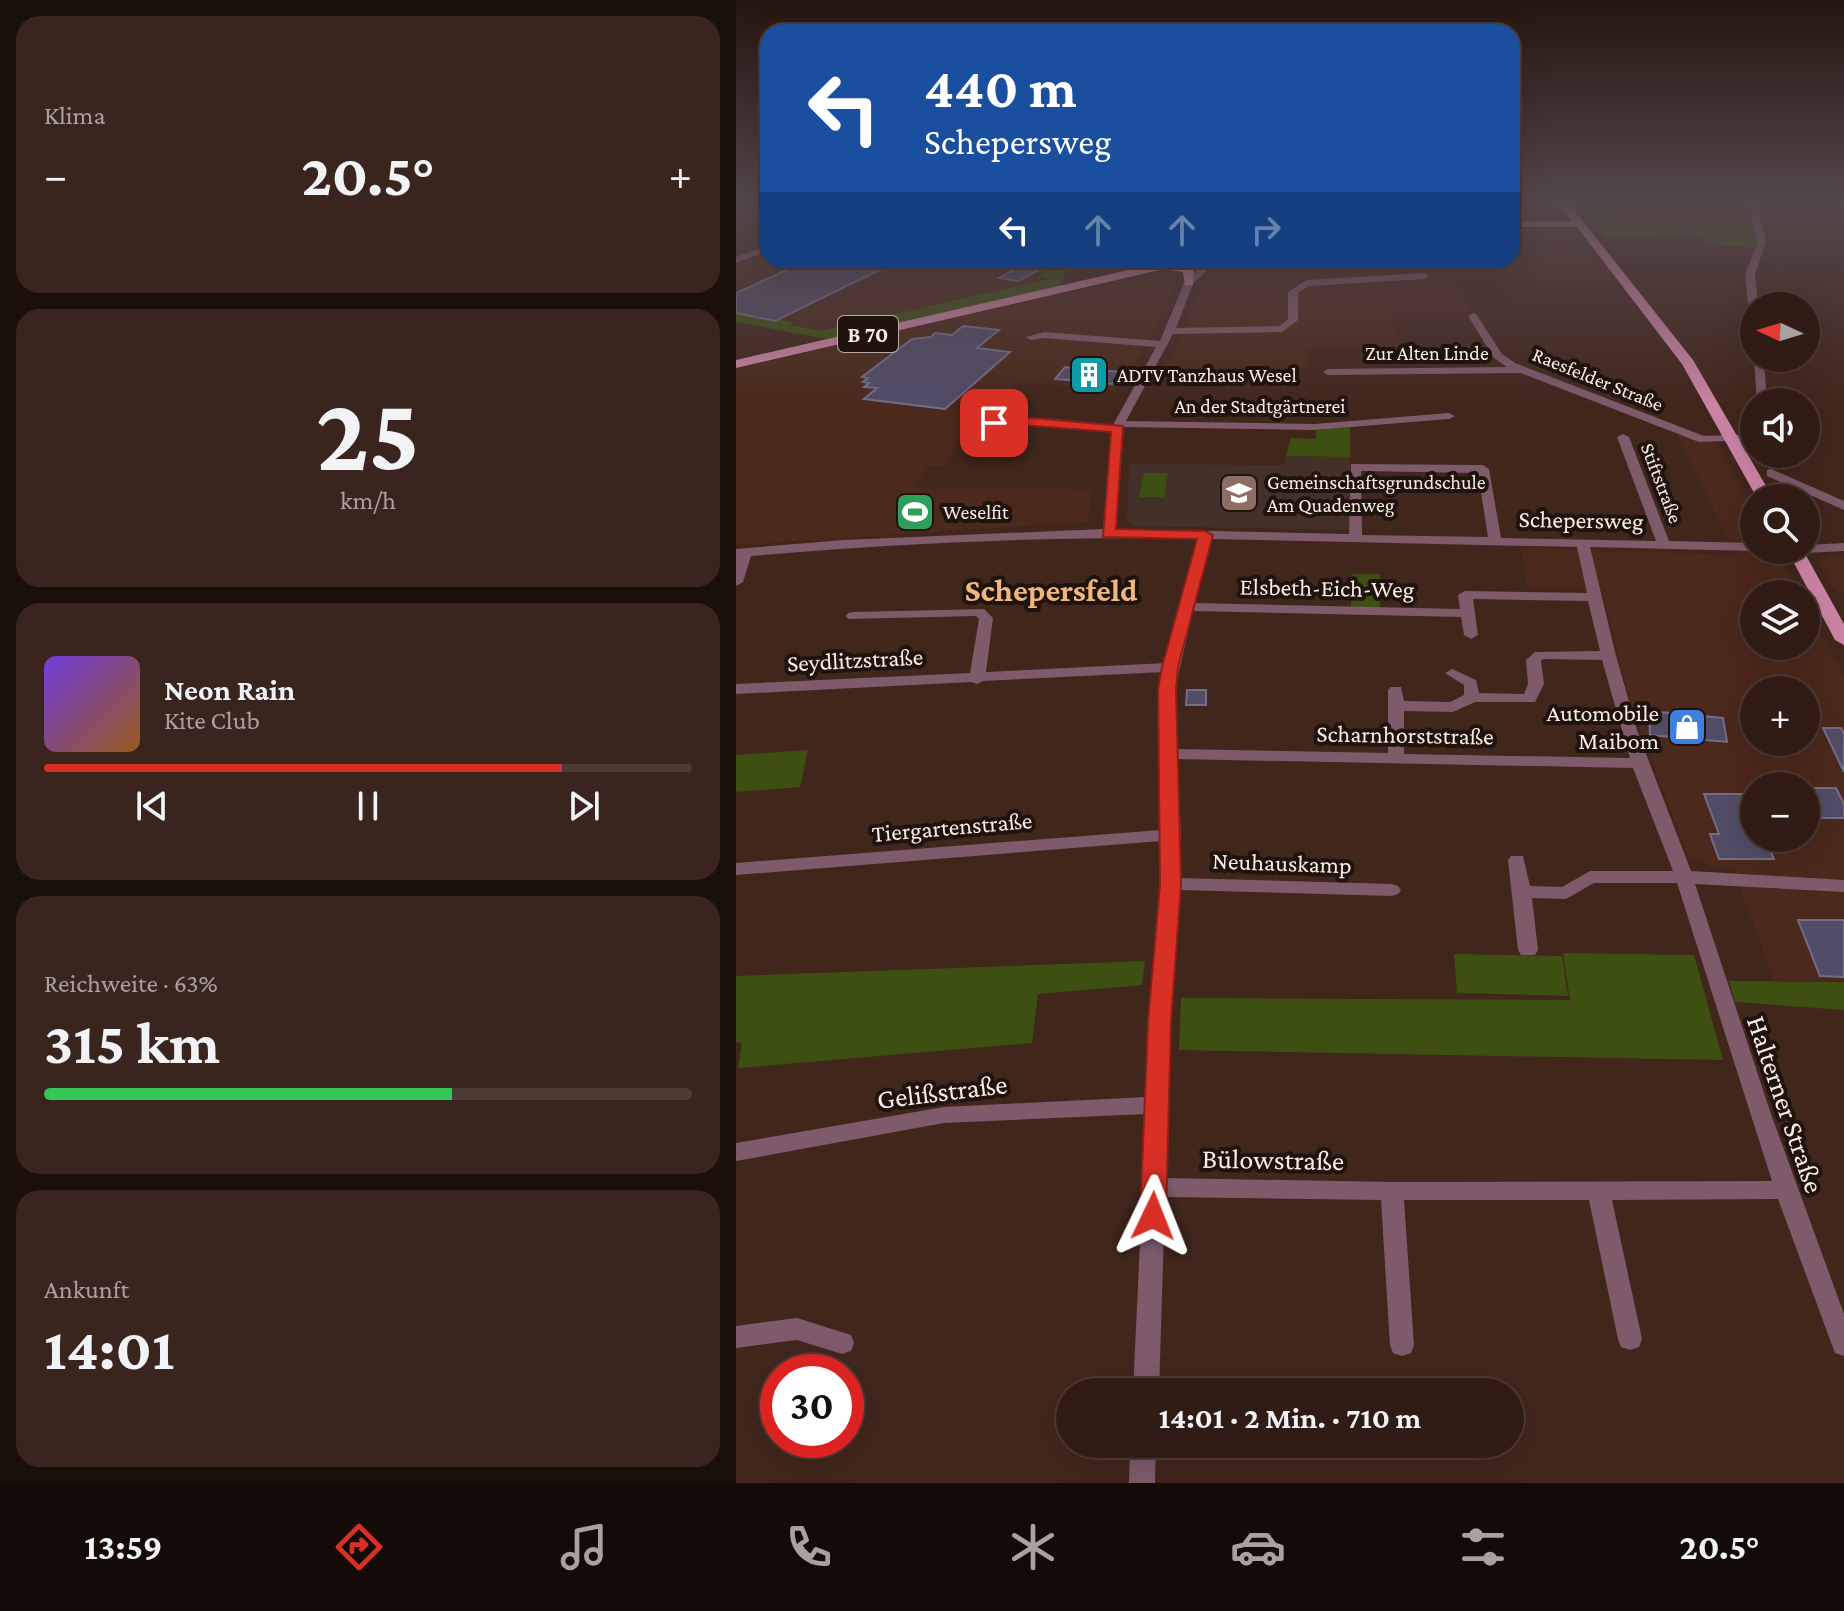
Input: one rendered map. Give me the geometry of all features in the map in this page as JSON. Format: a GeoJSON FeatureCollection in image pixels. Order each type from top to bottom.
{"type":"FeatureCollection","features":[{"type":"Feature","properties":{"kind":"main road","name":"B 70"},"geometry":{"type":"LineString","coordinates":[[736,364],[1148,269]]}},
{"type":"Feature","properties":{"kind":"main road"},"geometry":{"type":"LineString","coordinates":[[1188,269],[1189,283]]}},
{"type":"Feature","properties":{"kind":"main road"},"geometry":{"type":"LineString","coordinates":[[1616,269],[1688,363],[1757,484]]}},
{"type":"Feature","properties":{"kind":"main road"},"geometry":{"type":"LineString","coordinates":[[1803,564],[1844,640]]}},
{"type":"Feature","properties":{"kind":"street"},"geometry":{"type":"LineString","coordinates":[[1109,533],[1119,426],[1170,331],[1189,283],[1202,269]]}},
{"type":"Feature","properties":{"kind":"street"},"geometry":{"type":"LineString","coordinates":[[1752,269],[1752,292]]}},
{"type":"Feature","properties":{"kind":"street"},"geometry":{"type":"LineString","coordinates":[[1170,331],[1282,329],[1293,320],[1293,292],[1307,283],[1424,276]]}},
{"type":"Feature","properties":{"kind":"street","name":"Raesfelder Straße"},"geometry":{"type":"LineString","coordinates":[[1473,316],[1498,356],[1525,370],[1703,440],[1740,439]]}},
{"type":"Feature","properties":{"kind":"street"},"geometry":{"type":"LineString","coordinates":[[1031,337],[1044,335],[1162,344]]}},
{"type":"Feature","properties":{"kind":"street","name":"Zur Alten Linde"},"geometry":{"type":"LineString","coordinates":[[1328,372],[1525,370]]}},
{"type":"Feature","properties":{"kind":"street","name":"An der Stadtgärtnerei"},"geometry":{"type":"LineString","coordinates":[[994,423],[1314,427],[1449,416]]}},
{"type":"Feature","properties":{"kind":"street","name":"Stiftstraße"},"geometry":{"type":"LineString","coordinates":[[1623,437],[1664,544]]}},
{"type":"Feature","properties":{"kind":"street"},"geometry":{"type":"LineString","coordinates":[[1356,538],[1355,467],[1483,469],[1495,540]]}},
{"type":"Feature","properties":{"kind":"street"},"geometry":{"type":"LineString","coordinates":[[1771,473],[1844,506]]}},
{"type":"Feature","properties":{"kind":"street","name":"Schepersweg"},"geometry":{"type":"LineString","coordinates":[[741,553],[969,537],[1109,533],[1740,547]]}},
{"type":"Feature","properties":{"kind":"street"},"geometry":{"type":"LineString","coordinates":[[1147,1378],[1156,1105],[1171,884],[1170,754],[1166,708],[1170,667],[1205,535]]}},
{"type":"Feature","properties":{"kind":"street","name":"Halterner Straße"},"geometry":{"type":"LineString","coordinates":[[1582,542],[1608,656],[1640,763],[1684,877],[1785,1190],[1844,1345]]}},
{"type":"Feature","properties":{"kind":"street"},"geometry":{"type":"LineString","coordinates":[[1820,548],[1844,547]]}},
{"type":"Feature","properties":{"kind":"street"},"geometry":{"type":"LineString","coordinates":[[736,582],[741,553]]}},
{"type":"Feature","properties":{"kind":"street"},"geometry":{"type":"LineString","coordinates":[[1471,635],[1465,595],[1594,597]]}},
{"type":"Feature","properties":{"kind":"street","name":"Elsbeth-Eich-Weg"},"geometry":{"type":"LineString","coordinates":[[1186,607],[1468,613]]}},
{"type":"Feature","properties":{"kind":"street","name":"Seydlitzstraße"},"geometry":{"type":"LineString","coordinates":[[853,616],[979,612],[986,618],[977,679]]}},
{"type":"Feature","properties":{"kind":"street"},"geometry":{"type":"LineString","coordinates":[[1396,759],[1396,698],[1453,707],[1472,697],[1530,699],[1536,684],[1533,660],[1540,655],[1608,656]]}},
{"type":"Feature","properties":{"kind":"street","name":"Seydlitzstraße"},"geometry":{"type":"LineString","coordinates":[[736,689],[1170,667]]}},
{"type":"Feature","properties":{"kind":"street"},"geometry":{"type":"LineString","coordinates":[[1452,673],[1471,683],[1472,697]]}},
{"type":"Feature","properties":{"kind":"street","name":"Scharnhorststraße"},"geometry":{"type":"LineString","coordinates":[[1170,754],[1640,763]]}},
{"type":"Feature","properties":{"kind":"street","name":"Tiergartenstraße"},"geometry":{"type":"LineString","coordinates":[[736,869],[1172,835]]}},
{"type":"Feature","properties":{"kind":"street"},"geometry":{"type":"LineString","coordinates":[[1517,860],[1528,950]]}},
{"type":"Feature","properties":{"kind":"street"},"geometry":{"type":"LineString","coordinates":[[1522,892],[1566,893],[1590,877],[1684,877],[1844,886]]}},
{"type":"Feature","properties":{"kind":"street","name":"Neuhauskamp"},"geometry":{"type":"LineString","coordinates":[[1171,884],[1392,890]]}},
{"type":"Feature","properties":{"kind":"street","name":"Gelißstraße"},"geometry":{"type":"LineString","coordinates":[[736,1152],[944,1115],[1156,1105]]}},
{"type":"Feature","properties":{"kind":"street","name":"Bülowstraße"},"geometry":{"type":"LineString","coordinates":[[1154,1187],[1392,1191],[1785,1190]]}},
{"type":"Feature","properties":{"kind":"street"},"geometry":{"type":"LineString","coordinates":[[1392,1191],[1402,1345]]}},
{"type":"Feature","properties":{"kind":"street"},"geometry":{"type":"LineString","coordinates":[[1599,1191],[1630,1339]]}},
{"type":"Feature","properties":{"kind":"street"},"geometry":{"type":"LineString","coordinates":[[736,1337],[797,1329],[842,1343]]}},
{"type":"Feature","properties":{"kind":"street"},"geometry":{"type":"LineString","coordinates":[[1142,1483],[1143,1458]]}},
{"type":"Feature","properties":{"kind":"shaded area"},"geometry":{"type":"Polygon","coordinates":[[[736,269],[1065,269],[1058,285],[826,339],[736,322],[736,269]]]}},
{"type":"Feature","properties":{"kind":"shaded area"},"geometry":{"type":"Polygon","coordinates":[[[1602,269],[1612,281],[1460,278],[1454,284],[1471,313],[1389,311],[1401,346],[1307,349],[1307,368],[1163,368],[1182,335],[1200,289],[1197,288],[1213,270],[1602,269]]]}},
{"type":"Feature","properties":{"kind":"shaded area"},"geometry":{"type":"Polygon","coordinates":[[[1166,270],[1177,273],[1165,312],[1119,390],[1021,382],[987,414],[973,413],[959,427],[980,430],[972,439],[957,445],[945,466],[928,466],[915,488],[1092,489],[1088,522],[736,545],[736,369],[1166,270]]]}},
{"type":"Feature","properties":{"kind":"shaded area"},"geometry":{"type":"Polygon","coordinates":[[[1677,435],[1712,435],[1740,486],[1740,564],[1783,564],[1791,580],[1740,580],[1740,660],[1820,660],[1820,632],[1844,676],[1844,981],[1774,981],[1733,868],[1715,867],[1688,856],[1631,706],[1602,590],[1527,588],[1521,548],[1736,555],[1677,435]]]}},
{"type":"Feature","properties":{"kind":"shaded area","name":"Gemeinschaftsgrundschule Am Quadenweg"},"geometry":{"type":"Polygon","coordinates":[[[1286,456],[1350,457],[1350,530],[1136,526],[1127,521],[1129,464],[1284,465],[1286,456]]]}},
{"type":"Feature","properties":{"kind":"shaded area"},"geometry":{"type":"Polygon","coordinates":[[[1844,555],[1844,592],[1836,592],[1820,564],[1829,557],[1844,555]]]}},
{"type":"Feature","properties":{"kind":"green space"},"geometry":{"type":"Polygon","coordinates":[[[1051,269],[1067,269],[1059,287],[826,339],[736,322],[736,313],[793,322],[790,325],[821,331],[1049,279],[1036,276],[1051,269]]]}},
{"type":"Feature","properties":{"kind":"green space"},"geometry":{"type":"Polygon","coordinates":[[[1350,427],[1350,457],[1286,456],[1291,438],[1316,439],[1316,430],[1350,427]]]}},
{"type":"Feature","properties":{"kind":"green space"},"geometry":{"type":"Polygon","coordinates":[[[1144,473],[1168,473],[1164,497],[1139,497],[1144,473]]]}},
{"type":"Feature","properties":{"kind":"green space"},"geometry":{"type":"Polygon","coordinates":[[[1352,574],[1380,574],[1380,609],[1351,608],[1352,574]]]}},
{"type":"Feature","properties":{"kind":"green space"},"geometry":{"type":"Polygon","coordinates":[[[808,750],[800,787],[736,792],[736,755],[808,750]]]}},
{"type":"Feature","properties":{"kind":"green space"},"geometry":{"type":"Polygon","coordinates":[[[1563,953],[1694,955],[1723,1060],[1179,1050],[1181,998],[1570,1000],[1563,953]]]}},
{"type":"Feature","properties":{"kind":"green space"},"geometry":{"type":"Polygon","coordinates":[[[1454,954],[1562,956],[1568,996],[1457,993],[1454,954]]]}},
{"type":"Feature","properties":{"kind":"green space"},"geometry":{"type":"Polygon","coordinates":[[[1145,961],[1142,985],[1038,994],[1032,1043],[738,1068],[742,1043],[736,1042],[736,976],[1145,961]]]}},
{"type":"Feature","properties":{"kind":"green space"},"geometry":{"type":"Polygon","coordinates":[[[1729,981],[1844,982],[1844,1010],[1735,1002],[1729,981]]]}},
{"type":"Feature","properties":{"kind":"building"},"geometry":{"type":"Polygon","coordinates":[[[789,269],[881,269],[775,321],[736,313],[736,293],[789,269]]]}},
{"type":"Feature","properties":{"kind":"building"},"geometry":{"type":"Polygon","coordinates":[[[1015,269],[1040,269],[1018,281],[999,278],[1015,269]]]}},
{"type":"Feature","properties":{"kind":"building"},"geometry":{"type":"Polygon","coordinates":[[[963,326],[999,330],[977,348],[1010,352],[945,409],[864,399],[877,388],[864,387],[869,383],[863,382],[868,378],[862,377],[912,339],[931,337],[935,333],[952,335],[963,326]]]}},
{"type":"Feature","properties":{"kind":"building","name":"ADTV Tanzhaus Wesel"},"geometry":{"type":"Polygon","coordinates":[[[1065,367],[1122,372],[1113,384],[1055,379],[1065,367]]]}},
{"type":"Feature","properties":{"kind":"building"},"geometry":{"type":"Polygon","coordinates":[[[1187,690],[1206,690],[1206,705],[1186,705],[1187,690]]]}},
{"type":"Feature","properties":{"kind":"building","name":"Automobile Maibom"},"geometry":{"type":"Polygon","coordinates":[[[1649,711],[1723,718],[1727,742],[1650,735],[1649,711]]]}},
{"type":"Feature","properties":{"kind":"building"},"geometry":{"type":"Polygon","coordinates":[[[1823,728],[1841,728],[1844,734],[1844,772],[1823,728]]]}},
{"type":"Feature","properties":{"kind":"building"},"geometry":{"type":"Polygon","coordinates":[[[1820,788],[1836,788],[1844,804],[1844,818],[1820,818],[1820,788]]]}},
{"type":"Feature","properties":{"kind":"building"},"geometry":{"type":"Polygon","coordinates":[[[1704,794],[1740,794],[1740,852],[1771,852],[1774,859],[1719,859],[1710,834],[1719,834],[1704,794]]]}},
{"type":"Feature","properties":{"kind":"building"},"geometry":{"type":"Polygon","coordinates":[[[1798,920],[1844,920],[1844,977],[1820,976],[1798,920]]]}},
{"type":"Feature","properties":{"kind":"place","name":"ADTV Tanzhaus Wesel"},"geometry":{"type":"Point","coordinates":[1089,375]}},
{"type":"Feature","properties":{"kind":"place","name":"Gemeinschaftsgrundschule Am Quadenweg"},"geometry":{"type":"Point","coordinates":[1239,493]}},
{"type":"Feature","properties":{"kind":"place","name":"Weselfit"},"geometry":{"type":"Point","coordinates":[915,512]}},
{"type":"Feature","properties":{"kind":"place","name":"Automobile Maibom"},"geometry":{"type":"Point","coordinates":[1687,727]}},
{"type":"Feature","properties":{"kind":"district","name":"Schepersfeld"},"geometry":{"type":"Point","coordinates":[1051,590]}},
{"type":"Feature","properties":{"kind":"route"},"geometry":{"type":"LineString","coordinates":[[994,423],[1021,421],[1118,429],[1109,533],[1205,535],[1167,689],[1171,884],[1162,982],[1153,1216]]}}]}
